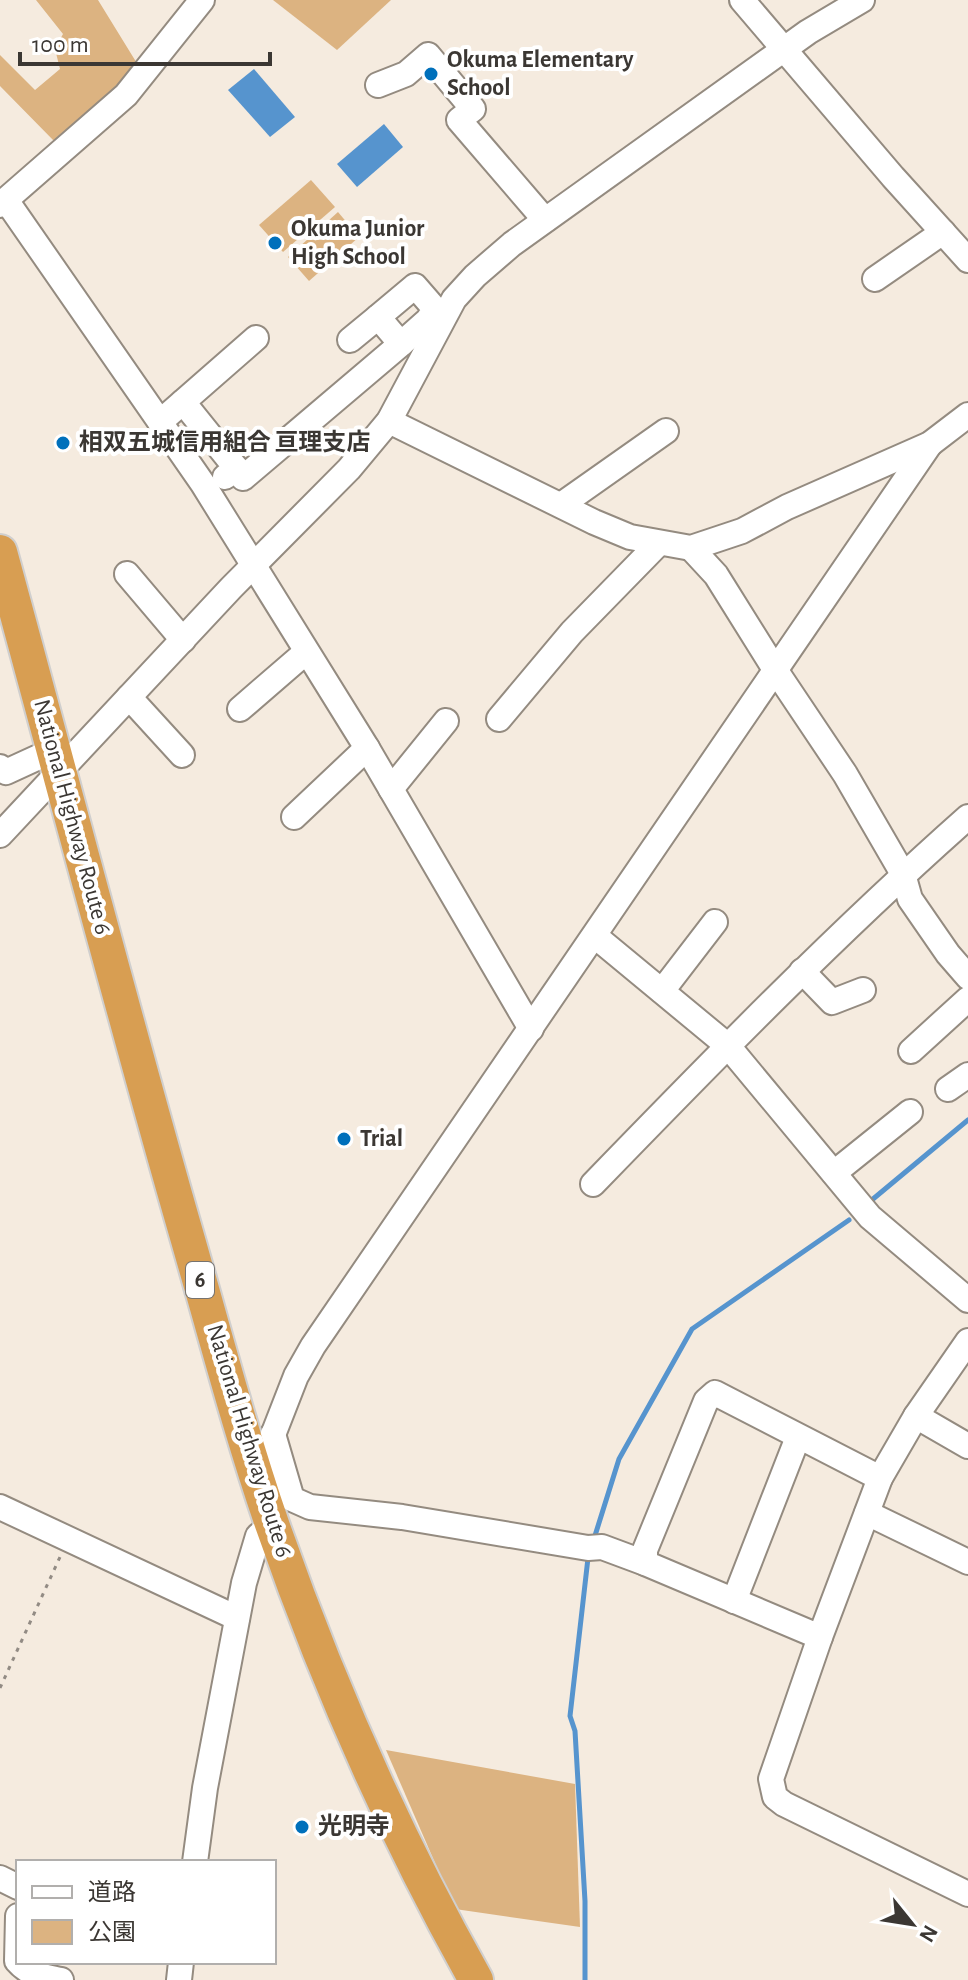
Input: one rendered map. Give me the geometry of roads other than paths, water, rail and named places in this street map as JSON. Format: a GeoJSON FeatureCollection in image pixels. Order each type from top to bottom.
{"type":"FeatureCollection","features":[{"type":"Feature","properties":{"kind":"highway","name":"National Highway Route 6"},"geometry":{"type":"LineString","coordinates":[[0,552],[159,1139],[272,1524],[340,1703],[375,1783],[406,1849],[476,1980]]}},
{"type":"Feature","properties":{"kind":"street"},"geometry":{"type":"LineString","coordinates":[[202,0],[126,95],[3,203],[208,493],[367,748],[531,1029]]}},
{"type":"Feature","properties":{"kind":"street"},"geometry":{"type":"LineString","coordinates":[[742,0],[968,260]]}},
{"type":"Feature","properties":{"kind":"street"},"geometry":{"type":"LineString","coordinates":[[0,835],[57,760],[129,697],[253,565],[349,469],[389,421],[454,299],[503,252],[545,220],[808,32],[862,0]]}},
{"type":"Feature","properties":{"kind":"street"},"geometry":{"type":"LineString","coordinates":[[378,85],[406,74],[428,55],[473,109],[459,120],[545,220]]}},
{"type":"Feature","properties":{"kind":"street"},"geometry":{"type":"LineString","coordinates":[[875,279],[943,232]]}},
{"type":"Feature","properties":{"kind":"street"},"geometry":{"type":"LineString","coordinates":[[183,402],[243,478],[401,344],[428,320],[435,309],[415,286],[350,340]]}},
{"type":"Feature","properties":{"kind":"street"},"geometry":{"type":"LineString","coordinates":[[378,317],[401,344]]}},
{"type":"Feature","properties":{"kind":"street"},"geometry":{"type":"LineString","coordinates":[[160,422],[256,338]]}},
{"type":"Feature","properties":{"kind":"street"},"geometry":{"type":"LineString","coordinates":[[389,421],[630,537],[691,548],[742,531],[787,507],[930,444],[968,415]]}},
{"type":"Feature","properties":{"kind":"street"},"geometry":{"type":"LineString","coordinates":[[561,505],[666,431]]}},
{"type":"Feature","properties":{"kind":"street"},"geometry":{"type":"LineString","coordinates":[[257,1476],[296,1376],[313,1346],[930,444]]}},
{"type":"Feature","properties":{"kind":"street"},"geometry":{"type":"LineString","coordinates":[[208,493],[236,468]]}},
{"type":"Feature","properties":{"kind":"street"},"geometry":{"type":"LineString","coordinates":[[499,719],[572,632],[658,544]]}},
{"type":"Feature","properties":{"kind":"street"},"geometry":{"type":"LineString","coordinates":[[691,548],[716,575],[845,774],[903,874],[910,899],[968,977]]}},
{"type":"Feature","properties":{"kind":"street"},"geometry":{"type":"LineString","coordinates":[[127,574],[183,640]]}},
{"type":"Feature","properties":{"kind":"street"},"geometry":{"type":"LineString","coordinates":[[240,709],[306,652]]}},
{"type":"Feature","properties":{"kind":"street"},"geometry":{"type":"LineString","coordinates":[[129,697],[182,755]]}},
{"type":"Feature","properties":{"kind":"street"},"geometry":{"type":"LineString","coordinates":[[391,789],[446,721]]}},
{"type":"Feature","properties":{"kind":"street"},"geometry":{"type":"LineString","coordinates":[[294,817],[367,748]]}},
{"type":"Feature","properties":{"kind":"street"},"geometry":{"type":"LineString","coordinates":[[0,767],[6,772],[57,760]]}},
{"type":"Feature","properties":{"kind":"street"},"geometry":{"type":"LineString","coordinates":[[593,1184],[802,971],[903,874],[968,817]]}},
{"type":"Feature","properties":{"kind":"street"},"geometry":{"type":"LineString","coordinates":[[662,991],[715,922]]}},
{"type":"Feature","properties":{"kind":"street"},"geometry":{"type":"LineString","coordinates":[[595,936],[728,1046],[870,1217],[968,1300]]}},
{"type":"Feature","properties":{"kind":"street"},"geometry":{"type":"LineString","coordinates":[[802,971],[832,1002],[863,990]]}},
{"type":"Feature","properties":{"kind":"street"},"geometry":{"type":"LineString","coordinates":[[911,1051],[968,999]]}},
{"type":"Feature","properties":{"kind":"street"},"geometry":{"type":"LineString","coordinates":[[834,1173],[910,1112]]}},
{"type":"Feature","properties":{"kind":"street"},"geometry":{"type":"LineString","coordinates":[[968,1341],[916,1416],[880,1478],[771,1779],[775,1797],[795,1810],[968,1894]]}},
{"type":"Feature","properties":{"kind":"street"},"geometry":{"type":"LineString","coordinates":[[645,1563],[645,1550],[700,1414],[706,1401],[715,1393],[880,1478]]}},
{"type":"Feature","properties":{"kind":"street"},"geometry":{"type":"LineString","coordinates":[[916,1416],[968,1446]]}},
{"type":"Feature","properties":{"kind":"street"},"geometry":{"type":"LineString","coordinates":[[273,1434],[292,1499],[310,1507],[402,1517],[588,1548],[602,1547],[820,1637]]}},
{"type":"Feature","properties":{"kind":"street"},"geometry":{"type":"LineString","coordinates":[[734,1601],[798,1437]]}},
{"type":"Feature","properties":{"kind":"street"},"geometry":{"type":"LineString","coordinates":[[0,1507],[237,1618]]}},
{"type":"Feature","properties":{"kind":"street"},"geometry":{"type":"LineString","coordinates":[[867,1513],[968,1562]]}},
{"type":"Feature","properties":{"kind":"street"},"geometry":{"type":"LineString","coordinates":[[195,1860],[205,1788],[251,1552],[258,1536],[272,1524]]}},
{"type":"Feature","properties":{"kind":"street"},"geometry":{"type":"LineString","coordinates":[[20,1964],[36,1975],[61,1980]]}},
{"type":"Feature","properties":{"kind":"water"},"geometry":{"type":"Polygon","coordinates":[[[254,69],[295,117],[270,137],[228,90],[254,69]]]}},
{"type":"Feature","properties":{"kind":"water"},"geometry":{"type":"Polygon","coordinates":[[[384,124],[403,147],[357,187],[337,164],[384,124]]]}},
{"type":"Feature","properties":{"kind":"waterway"},"geometry":{"type":"LineString","coordinates":[[873,1199],[968,1120]]}},
{"type":"Feature","properties":{"kind":"waterway"},"geometry":{"type":"LineString","coordinates":[[593,1542],[619,1459],[692,1329],[849,1220]]}},
{"type":"Feature","properties":{"kind":"waterway"},"geometry":{"type":"LineString","coordinates":[[585,1980],[585,1901],[575,1731],[570,1716],[588,1558]]}},
{"type":"Feature","properties":{"kind":"place","name":"Okuma Elementary School"},"geometry":{"type":"Point","coordinates":[431,74]}},
{"type":"Feature","properties":{"kind":"place","name":"Okuma Junior High School"},"geometry":{"type":"Point","coordinates":[275,243]}},
{"type":"Feature","properties":{"kind":"place","name":"相双五城信用組合 亘理支店"},"geometry":{"type":"Point","coordinates":[63,443]}},
{"type":"Feature","properties":{"kind":"place","name":"Trial"},"geometry":{"type":"Point","coordinates":[344,1139]}},
{"type":"Feature","properties":{"kind":"place","name":"光明寺"},"geometry":{"type":"Point","coordinates":[302,1827]}}]}
